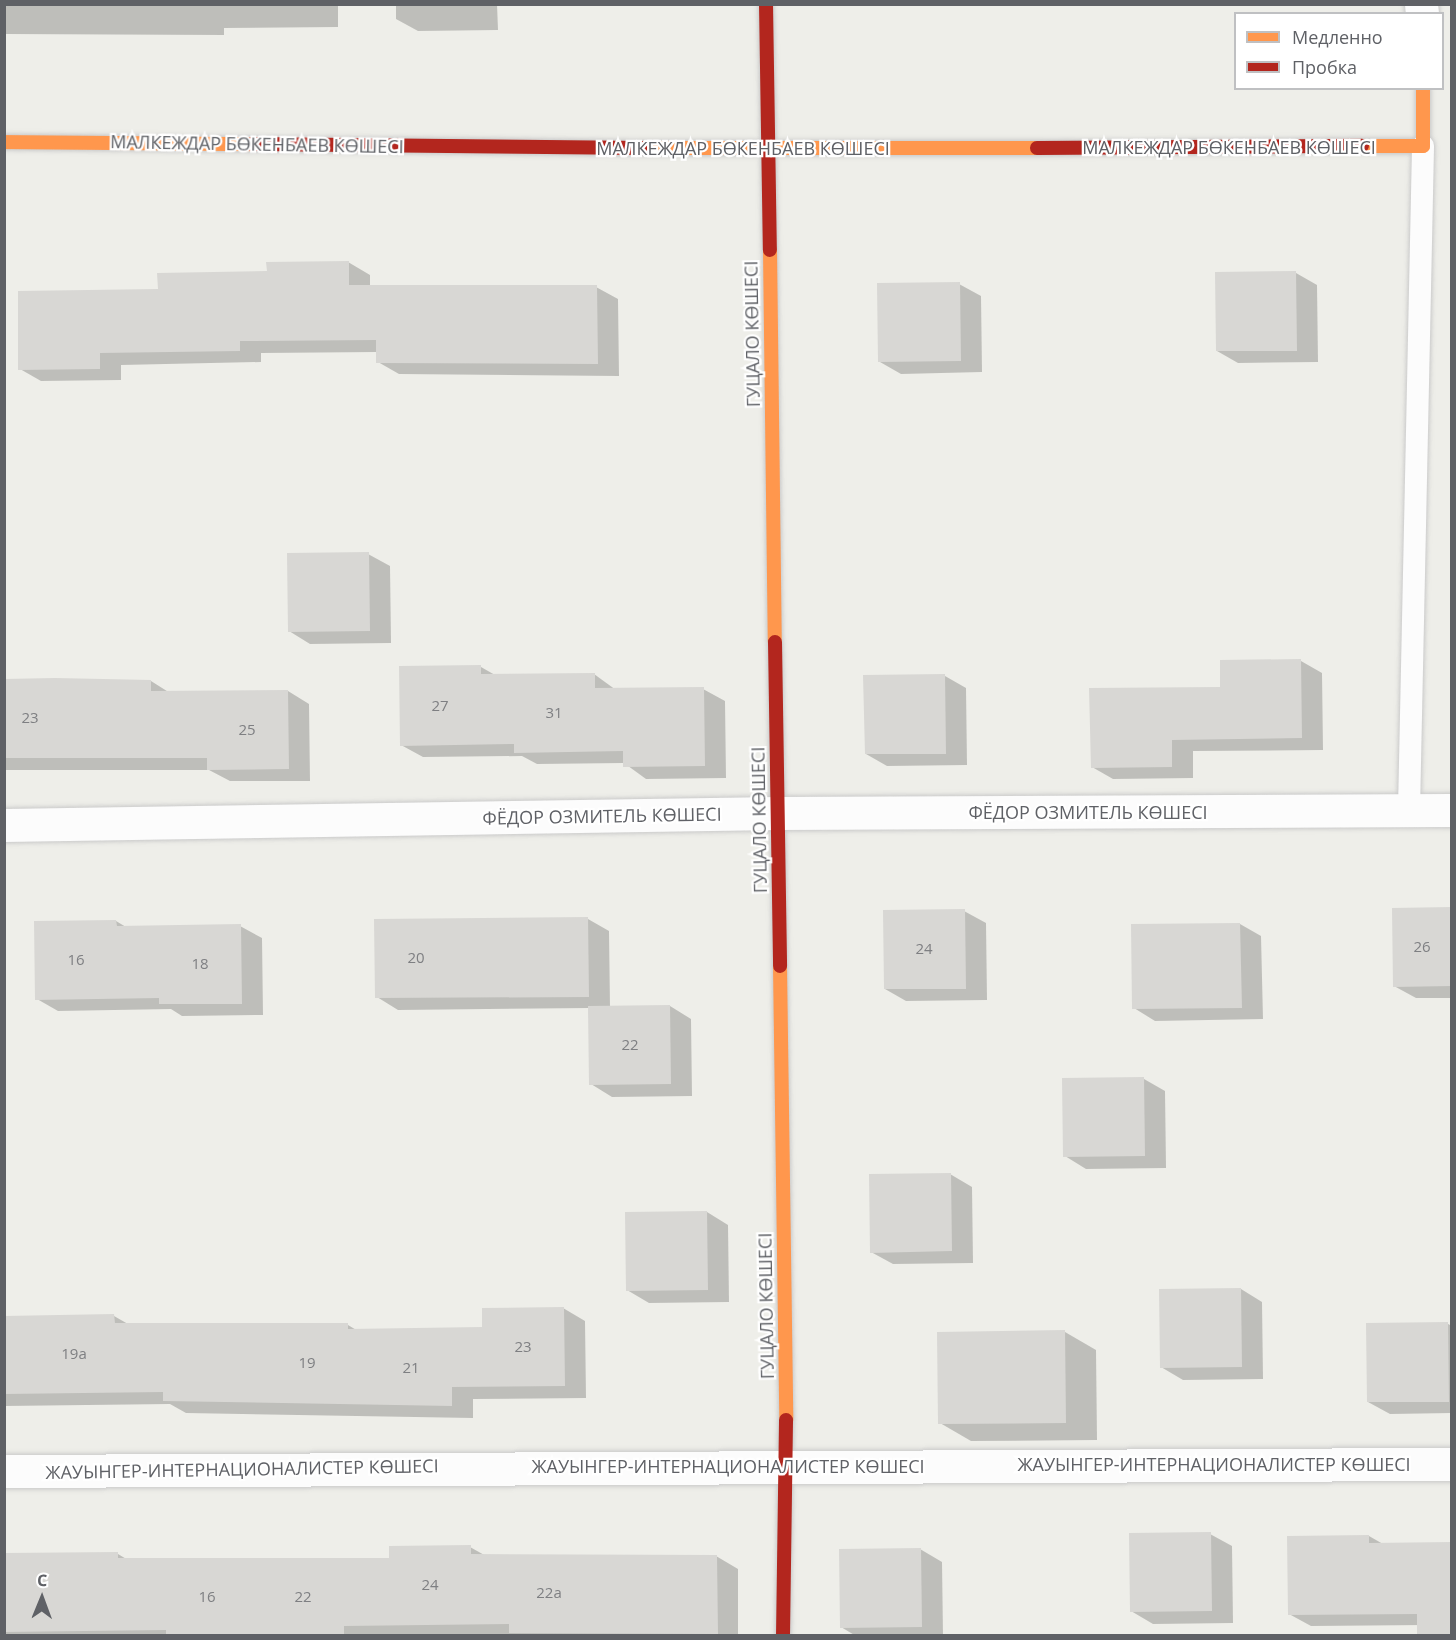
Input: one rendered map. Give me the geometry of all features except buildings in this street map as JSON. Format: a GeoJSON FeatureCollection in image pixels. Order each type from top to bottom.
{"type":"FeatureCollection","features":[{"type":"Feature","properties":{"kind":"street","name":"ГУЦАЛО КӨШЕСІ"},"geometry":{"type":"LineString","coordinates":[[766,4],[787,1465],[783,1635]]}},
{"type":"Feature","properties":{"kind":"street"},"geometry":{"type":"LineString","coordinates":[[1422,90],[1423,146]]}},
{"type":"Feature","properties":{"kind":"street","name":"МАЛКЕЖДАР БӨКЕНБАЕВ КӨШЕСІ"},"geometry":{"type":"LineString","coordinates":[[4,142],[768,149],[1423,146]]}},
{"type":"Feature","properties":{"kind":"street","name":"ФЁДОР ОЗМИТЕЛЬ КӨШЕСІ"},"geometry":{"type":"LineString","coordinates":[[4,825],[777,813],[1452,810]]}},
{"type":"Feature","properties":{"kind":"street","name":"ЖАУЫНГЕР-ИНТЕРНАЦИОНАЛИСТЕР КӨШЕСІ"},"geometry":{"type":"LineString","coordinates":[[4,1472],[787,1465],[1452,1464]]}},
{"type":"Feature","properties":{"kind":"lane"},"geometry":{"type":"LineString","coordinates":[[1409,810],[1423,146]]}},
{"type":"Feature","properties":{"kind":"traffic: slow"},"geometry":{"type":"LineString","coordinates":[[1362,146],[1423,146],[1423,90]]}},
{"type":"Feature","properties":{"kind":"traffic: slow"},"geometry":{"type":"LineString","coordinates":[[4,142],[252,144]]}},
{"type":"Feature","properties":{"kind":"traffic: slow"},"geometry":{"type":"LineString","coordinates":[[643,148],[1037,148]]}},
{"type":"Feature","properties":{"kind":"traffic: slow"},"geometry":{"type":"LineString","coordinates":[[770,250],[775,642]]}},
{"type":"Feature","properties":{"kind":"traffic: slow"},"geometry":{"type":"LineString","coordinates":[[780,966],[786,1420]]}},
{"type":"Feature","properties":{"kind":"traffic: jam"},"geometry":{"type":"LineString","coordinates":[[766,4],[770,250]]}},
{"type":"Feature","properties":{"kind":"traffic: jam"},"geometry":{"type":"LineString","coordinates":[[252,144],[643,148]]}},
{"type":"Feature","properties":{"kind":"traffic: jam"},"geometry":{"type":"LineString","coordinates":[[1037,148],[1362,146]]}},
{"type":"Feature","properties":{"kind":"traffic: jam"},"geometry":{"type":"LineString","coordinates":[[775,642],[780,966]]}},
{"type":"Feature","properties":{"kind":"traffic: jam"},"geometry":{"type":"LineString","coordinates":[[783,1636],[786,1420]]}}]}
